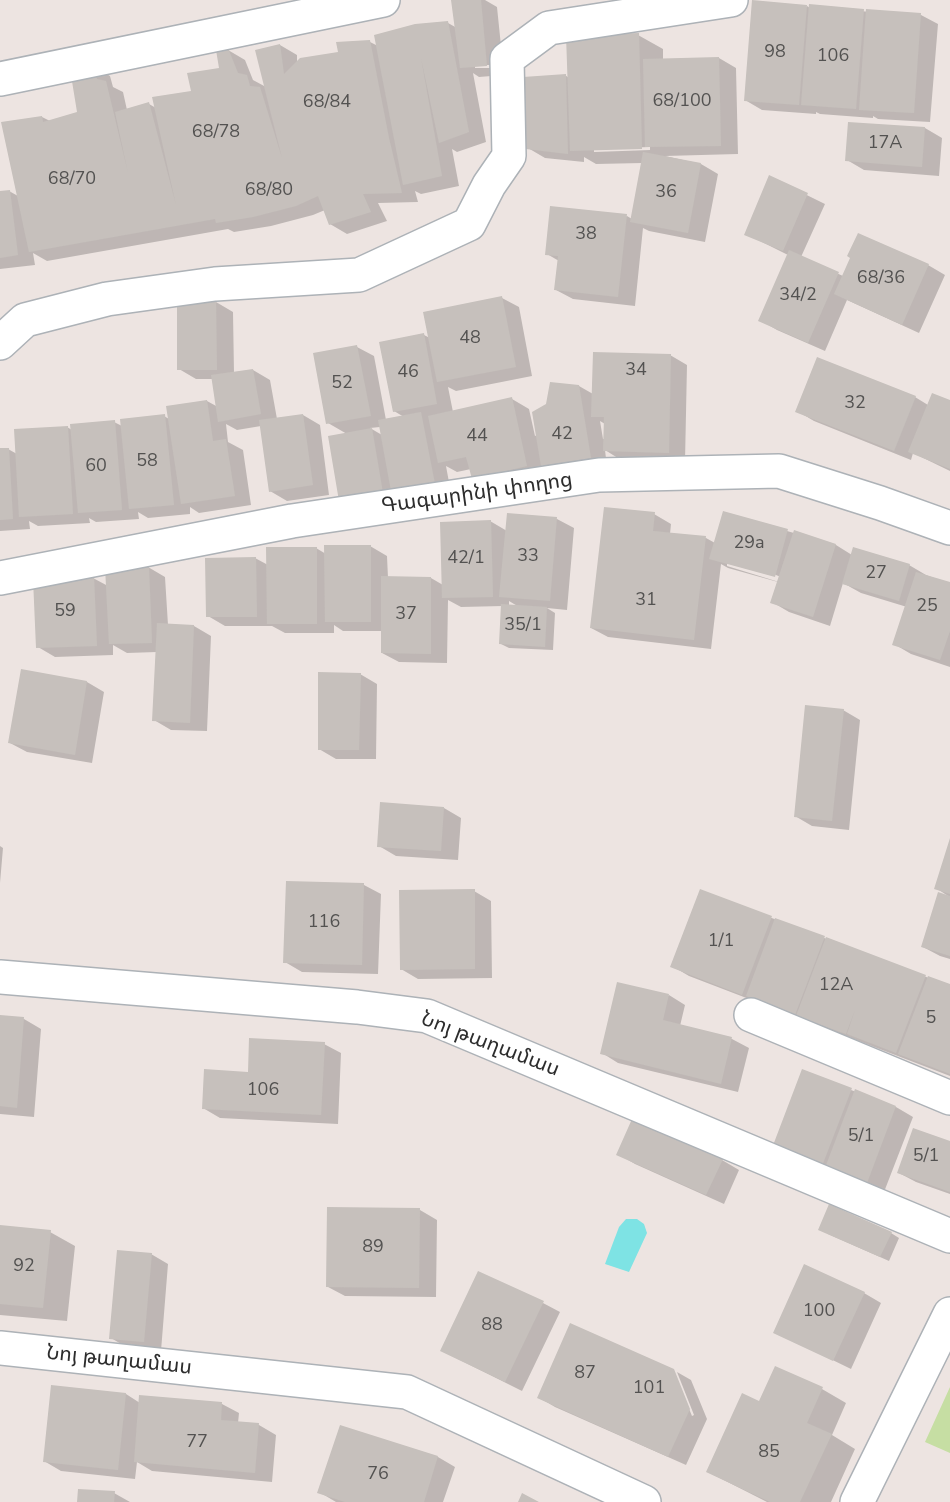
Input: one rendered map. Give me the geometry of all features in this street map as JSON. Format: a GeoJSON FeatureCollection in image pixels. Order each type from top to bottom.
{"type":"FeatureCollection","features":[{"type":"Feature","properties":{"kind":"street"},"geometry":{"type":"LineString","coordinates":[[0,79],[383,0]]}},
{"type":"Feature","properties":{"kind":"street"},"geometry":{"type":"LineString","coordinates":[[0,343],[25,320],[107,299],[215,284],[360,275],[469,224],[489,185],[509,156],[507,59],[549,28],[732,0]]}},
{"type":"Feature","properties":{"kind":"street","name":"Գագարինի փողոց"},"geometry":{"type":"LineString","coordinates":[[0,578],[292,521],[599,475],[779,471],[950,528]]}},
{"type":"Feature","properties":{"kind":"street","name":"Նոյ թաղամաս"},"geometry":{"type":"LineString","coordinates":[[0,977],[357,1007],[427,1016],[950,1236]]}},
{"type":"Feature","properties":{"kind":"street"},"geometry":{"type":"LineString","coordinates":[[751,1015],[950,1098]]}},
{"type":"Feature","properties":{"kind":"street"},"geometry":{"type":"LineString","coordinates":[[857,1502],[950,1314]]}},
{"type":"Feature","properties":{"kind":"street","name":"Նոյ թաղամաս"},"geometry":{"type":"LineString","coordinates":[[0,1348],[407,1392],[644,1502]]}},
{"type":"Feature","properties":{"kind":"green space"},"geometry":{"type":"Polygon","coordinates":[[[950,1387],[950,1453],[925,1442],[950,1387]]]}},
{"type":"Feature","properties":{"kind":"water"},"geometry":{"type":"Polygon","coordinates":[[[626,1219],[637,1219],[644,1224],[647,1233],[629,1272],[605,1264],[619,1227],[626,1219]]]}},
{"type":"Feature","properties":{"kind":"building"},"geometry":{"type":"Polygon","coordinates":[[[451,0],[481,0],[487,66],[460,68],[451,0]]]}},
{"type":"Feature","properties":{"kind":"building"},"geometry":{"type":"Polygon","coordinates":[[[752,0],[807,5],[799,105],[744,101],[752,0]]]}},
{"type":"Feature","properties":{"kind":"building"},"geometry":{"type":"Polygon","coordinates":[[[809,4],[864,9],[856,109],[801,105],[809,4]]]}},
{"type":"Feature","properties":{"kind":"building"},"geometry":{"type":"Polygon","coordinates":[[[866,9],[921,13],[914,113],[859,110],[866,9]]]}},
{"type":"Feature","properties":{"kind":"building"},"geometry":{"type":"Polygon","coordinates":[[[448,21],[469,132],[439,143],[421,58],[442,176],[403,185],[374,35],[415,24],[448,21]]]}},
{"type":"Feature","properties":{"kind":"building"},"geometry":{"type":"Polygon","coordinates":[[[639,33],[642,149],[570,151],[566,35],[639,33]]]}},
{"type":"Feature","properties":{"kind":"building"},"geometry":{"type":"Polygon","coordinates":[[[370,40],[402,193],[363,194],[371,212],[329,225],[318,196],[296,206],[253,217],[216,223],[215,219],[29,252],[1,122],[42,116],[43,122],[77,112],[70,69],[93,64],[97,79],[106,81],[128,173],[115,112],[149,102],[176,205],[152,97],[191,91],[187,73],[219,68],[216,50],[228,48],[238,73],[247,75],[250,86],[260,87],[282,158],[255,50],[280,44],[284,74],[300,58],[338,52],[336,42],[370,40]]]}},
{"type":"Feature","properties":{"kind":"building"},"geometry":{"type":"Polygon","coordinates":[[[719,57],[721,146],[645,147],[643,59],[719,57]]]}},
{"type":"Feature","properties":{"kind":"building"},"geometry":{"type":"Polygon","coordinates":[[[566,74],[568,154],[526,149],[523,77],[566,74]]]}},
{"type":"Feature","properties":{"kind":"building"},"geometry":{"type":"Polygon","coordinates":[[[848,122],[925,127],[922,167],[845,161],[848,122]]]}},
{"type":"Feature","properties":{"kind":"building"},"geometry":{"type":"Polygon","coordinates":[[[643,152],[701,163],[688,233],[630,222],[643,152]]]}},
{"type":"Feature","properties":{"kind":"building"},"geometry":{"type":"Polygon","coordinates":[[[769,175],[808,193],[783,251],[744,235],[769,175]]]}},
{"type":"Feature","properties":{"kind":"building"},"geometry":{"type":"Polygon","coordinates":[[[10,190],[18,255],[0,258],[0,191],[10,190]]]}},
{"type":"Feature","properties":{"kind":"building"},"geometry":{"type":"Polygon","coordinates":[[[550,206],[627,214],[618,297],[554,290],[558,256],[545,255],[550,206]]]}},
{"type":"Feature","properties":{"kind":"building"},"geometry":{"type":"Polygon","coordinates":[[[858,233],[929,264],[902,325],[834,294],[850,258],[847,256],[858,233]]]}},
{"type":"Feature","properties":{"kind":"building"},"geometry":{"type":"Polygon","coordinates":[[[789,250],[839,272],[808,343],[758,321],[789,250]]]}},
{"type":"Feature","properties":{"kind":"building"},"geometry":{"type":"Polygon","coordinates":[[[502,296],[516,367],[437,382],[423,312],[502,296]]]}},
{"type":"Feature","properties":{"kind":"building"},"geometry":{"type":"Polygon","coordinates":[[[177,300],[216,300],[217,370],[177,370],[177,300]]]}},
{"type":"Feature","properties":{"kind":"building"},"geometry":{"type":"Polygon","coordinates":[[[424,333],[437,404],[393,412],[379,342],[424,333]]]}},
{"type":"Feature","properties":{"kind":"building"},"geometry":{"type":"Polygon","coordinates":[[[357,345],[371,416],[326,424],[313,353],[357,345]]]}},
{"type":"Feature","properties":{"kind":"building"},"geometry":{"type":"Polygon","coordinates":[[[593,352],[671,354],[669,453],[603,451],[604,417],[591,417],[593,352]]]}},
{"type":"Feature","properties":{"kind":"building"},"geometry":{"type":"Polygon","coordinates":[[[817,357],[916,396],[894,451],[795,412],[817,357]]]}},
{"type":"Feature","properties":{"kind":"building"},"geometry":{"type":"Polygon","coordinates":[[[253,369],[261,414],[218,422],[211,375],[253,369]]]}},
{"type":"Feature","properties":{"kind":"building"},"geometry":{"type":"Polygon","coordinates":[[[550,382],[579,385],[591,458],[541,466],[532,412],[546,404],[550,382]]]}},
{"type":"Feature","properties":{"kind":"building"},"geometry":{"type":"Polygon","coordinates":[[[932,393],[950,400],[950,469],[908,452],[932,393]]]}},
{"type":"Feature","properties":{"kind":"building"},"geometry":{"type":"Polygon","coordinates":[[[512,397],[527,466],[472,479],[466,457],[438,463],[428,416],[512,397]]]}},
{"type":"Feature","properties":{"kind":"building"},"geometry":{"type":"Polygon","coordinates":[[[207,400],[213,441],[226,439],[235,496],[181,504],[166,406],[207,400]]]}},
{"type":"Feature","properties":{"kind":"building"},"geometry":{"type":"Polygon","coordinates":[[[421,412],[435,484],[391,491],[378,420],[421,412]]]}},
{"type":"Feature","properties":{"kind":"building"},"geometry":{"type":"Polygon","coordinates":[[[165,414],[174,505],[129,509],[120,419],[165,414]]]}},
{"type":"Feature","properties":{"kind":"building"},"geometry":{"type":"Polygon","coordinates":[[[303,414],[313,485],[269,492],[259,420],[303,414]]]}},
{"type":"Feature","properties":{"kind":"building"},"geometry":{"type":"Polygon","coordinates":[[[115,420],[122,510],[78,513],[70,424],[115,420]]]}},
{"type":"Feature","properties":{"kind":"building"},"geometry":{"type":"Polygon","coordinates":[[[68,426],[73,514],[19,517],[14,429],[68,426]]]}},
{"type":"Feature","properties":{"kind":"building"},"geometry":{"type":"Polygon","coordinates":[[[372,428],[384,499],[340,507],[328,436],[372,428]]]}},
{"type":"Feature","properties":{"kind":"building"},"geometry":{"type":"Polygon","coordinates":[[[0,448],[9,448],[13,519],[0,520],[0,448]]]}},
{"type":"Feature","properties":{"kind":"building"},"geometry":{"type":"Polygon","coordinates":[[[604,507],[655,512],[653,531],[706,536],[694,640],[590,628],[604,507]]]}},
{"type":"Feature","properties":{"kind":"building"},"geometry":{"type":"Polygon","coordinates":[[[723,511],[788,529],[775,577],[709,559],[723,511]]]}},
{"type":"Feature","properties":{"kind":"building"},"geometry":{"type":"Polygon","coordinates":[[[507,513],[557,517],[550,601],[499,597],[507,513]]]}},
{"type":"Feature","properties":{"kind":"building"},"geometry":{"type":"Polygon","coordinates":[[[491,520],[493,597],[442,598],[440,522],[491,520]]]}},
{"type":"Feature","properties":{"kind":"building"},"geometry":{"type":"Polygon","coordinates":[[[794,530],[836,544],[813,617],[770,603],[794,530]]]}},
{"type":"Feature","properties":{"kind":"building"},"geometry":{"type":"Polygon","coordinates":[[[324,545],[371,545],[371,622],[325,622],[324,545]]]}},
{"type":"Feature","properties":{"kind":"building"},"geometry":{"type":"Polygon","coordinates":[[[266,547],[317,547],[317,624],[267,624],[266,547]]]}},
{"type":"Feature","properties":{"kind":"building"},"geometry":{"type":"Polygon","coordinates":[[[853,547],[910,564],[899,601],[842,584],[853,547]]]}},
{"type":"Feature","properties":{"kind":"building"},"geometry":{"type":"Polygon","coordinates":[[[256,557],[257,617],[206,617],[205,558],[256,557]]]}},
{"type":"Feature","properties":{"kind":"building"},"geometry":{"type":"Polygon","coordinates":[[[149,566],[152,643],[109,644],[105,567],[149,566]]]}},
{"type":"Feature","properties":{"kind":"building"},"geometry":{"type":"Polygon","coordinates":[[[916,572],[950,582],[950,631],[940,660],[892,645],[916,572]]]}},
{"type":"Feature","properties":{"kind":"building"},"geometry":{"type":"Polygon","coordinates":[[[94,576],[97,646],[36,648],[33,579],[94,576]]]}},
{"type":"Feature","properties":{"kind":"building"},"geometry":{"type":"Polygon","coordinates":[[[381,576],[431,577],[431,654],[381,653],[381,576]]]}},
{"type":"Feature","properties":{"kind":"building"},"geometry":{"type":"Polygon","coordinates":[[[501,604],[547,607],[545,647],[499,644],[501,604]]]}},
{"type":"Feature","properties":{"kind":"building"},"geometry":{"type":"Polygon","coordinates":[[[157,623],[194,625],[190,723],[152,721],[157,623]]]}},
{"type":"Feature","properties":{"kind":"building"},"geometry":{"type":"Polygon","coordinates":[[[21,669],[87,681],[75,755],[8,743],[21,669]]]}},
{"type":"Feature","properties":{"kind":"building"},"geometry":{"type":"Polygon","coordinates":[[[318,672],[361,673],[359,750],[318,750],[318,672]]]}},
{"type":"Feature","properties":{"kind":"building"},"geometry":{"type":"Polygon","coordinates":[[[805,705],[844,709],[832,821],[794,817],[805,705]]]}},
{"type":"Feature","properties":{"kind":"building"},"geometry":{"type":"Polygon","coordinates":[[[380,802],[444,807],[441,851],[377,847],[380,802]]]}},
{"type":"Feature","properties":{"kind":"building"},"geometry":{"type":"Polygon","coordinates":[[[950,838],[950,894],[934,889],[950,838]]]}},
{"type":"Feature","properties":{"kind":"building"},"geometry":{"type":"Polygon","coordinates":[[[286,881],[364,883],[362,965],[283,963],[286,881]]]}},
{"type":"Feature","properties":{"kind":"building"},"geometry":{"type":"Polygon","coordinates":[[[475,889],[475,969],[400,970],[399,890],[475,889]]]}},
{"type":"Feature","properties":{"kind":"building"},"geometry":{"type":"Polygon","coordinates":[[[700,889],[772,916],[742,995],[670,967],[700,889]]]}},
{"type":"Feature","properties":{"kind":"building"},"geometry":{"type":"Polygon","coordinates":[[[938,892],[950,896],[950,956],[921,947],[938,892]]]}},
{"type":"Feature","properties":{"kind":"building"},"geometry":{"type":"Polygon","coordinates":[[[775,918],[825,936],[795,1015],[746,996],[775,918]]]}},
{"type":"Feature","properties":{"kind":"building"},"geometry":{"type":"Polygon","coordinates":[[[826,937],[926,975],[896,1053],[847,1034],[855,1010],[846,1034],[796,1016],[826,937]]]}},
{"type":"Feature","properties":{"kind":"building"},"geometry":{"type":"Polygon","coordinates":[[[928,976],[950,984],[950,1074],[898,1054],[928,976]]]}},
{"type":"Feature","properties":{"kind":"building"},"geometry":{"type":"Polygon","coordinates":[[[617,982],[669,994],[663,1020],[732,1037],[721,1084],[600,1054],[617,982]]]}},
{"type":"Feature","properties":{"kind":"building"},"geometry":{"type":"Polygon","coordinates":[[[0,1015],[24,1017],[17,1108],[0,1106],[0,1015]]]}},
{"type":"Feature","properties":{"kind":"building"},"geometry":{"type":"Polygon","coordinates":[[[249,1038],[325,1042],[321,1115],[202,1109],[204,1069],[248,1072],[249,1038]]]}},
{"type":"Feature","properties":{"kind":"building"},"geometry":{"type":"Polygon","coordinates":[[[802,1069],[852,1088],[822,1166],[772,1148],[802,1069]]]}},
{"type":"Feature","properties":{"kind":"building"},"geometry":{"type":"Polygon","coordinates":[[[855,1089],[896,1106],[867,1183],[825,1168],[855,1089]]]}},
{"type":"Feature","properties":{"kind":"building"},"geometry":{"type":"Polygon","coordinates":[[[632,1119],[723,1159],[706,1195],[616,1155],[632,1119]]]}},
{"type":"Feature","properties":{"kind":"building"},"geometry":{"type":"Polygon","coordinates":[[[913,1128],[950,1141],[950,1192],[897,1173],[913,1128]]]}},
{"type":"Feature","properties":{"kind":"building"},"geometry":{"type":"Polygon","coordinates":[[[829,1204],[892,1232],[880,1257],[818,1230],[829,1204]]]}},
{"type":"Feature","properties":{"kind":"building"},"geometry":{"type":"Polygon","coordinates":[[[327,1207],[420,1208],[419,1288],[326,1287],[327,1207]]]}},
{"type":"Feature","properties":{"kind":"building"},"geometry":{"type":"Polygon","coordinates":[[[0,1225],[51,1230],[43,1308],[0,1304],[0,1225]]]}},
{"type":"Feature","properties":{"kind":"building"},"geometry":{"type":"Polygon","coordinates":[[[117,1250],[152,1253],[144,1342],[109,1339],[117,1250]]]}},
{"type":"Feature","properties":{"kind":"building"},"geometry":{"type":"Polygon","coordinates":[[[804,1264],[865,1292],[833,1361],[773,1333],[804,1264]]]}},
{"type":"Feature","properties":{"kind":"building"},"geometry":{"type":"Polygon","coordinates":[[[478,1271],[544,1301],[505,1382],[440,1351],[478,1271]]]}},
{"type":"Feature","properties":{"kind":"building"},"geometry":{"type":"Polygon","coordinates":[[[570,1323],[674,1369],[690,1409],[668,1457],[537,1398],[570,1323]]]}},
{"type":"Feature","properties":{"kind":"building"},"geometry":{"type":"Polygon","coordinates":[[[775,1366],[823,1387],[807,1423],[832,1434],[800,1502],[770,1502],[706,1472],[742,1393],[759,1401],[775,1366]]]}},
{"type":"Feature","properties":{"kind":"building"},"geometry":{"type":"Polygon","coordinates":[[[51,1385],[126,1393],[118,1470],[43,1462],[51,1385]]]}},
{"type":"Feature","properties":{"kind":"building"},"geometry":{"type":"Polygon","coordinates":[[[139,1395],[222,1402],[221,1420],[259,1423],[255,1473],[134,1462],[139,1395]]]}},
{"type":"Feature","properties":{"kind":"building"},"geometry":{"type":"Polygon","coordinates":[[[340,1425],[438,1456],[424,1502],[345,1502],[317,1493],[340,1425]]]}},
{"type":"Feature","properties":{"kind":"building"},"geometry":{"type":"Polygon","coordinates":[[[78,1489],[115,1491],[114,1502],[77,1502],[78,1489]]]}},
{"type":"Feature","properties":{"kind":"building"},"geometry":{"type":"Polygon","coordinates":[[[522,1493],[539,1502],[518,1502],[522,1493]]]}}]}
